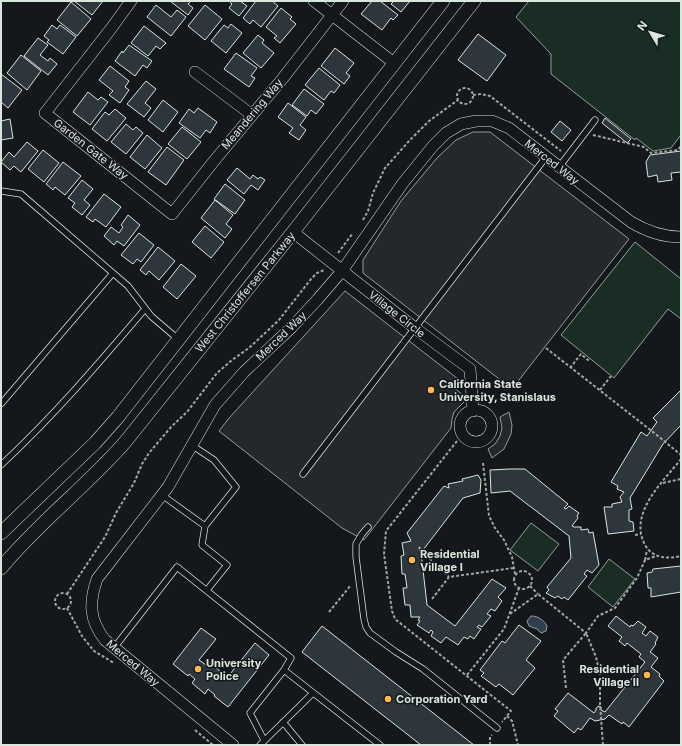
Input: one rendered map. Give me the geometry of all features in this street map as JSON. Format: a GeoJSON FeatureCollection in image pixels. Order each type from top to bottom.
{"type":"FeatureCollection","features":[{"type":"Feature","properties":{"kind":"street","name":"Garden Gate Way"},"geometry":{"type":"LineString","coordinates":[[131,1],[45,113],[172,214]]}},
{"type":"Feature","properties":{"kind":"street"},"geometry":{"type":"LineString","coordinates":[[314,1],[394,63]]}},
{"type":"Feature","properties":{"kind":"street","name":"Meandering Way"},"geometry":{"type":"LineString","coordinates":[[172,214],[283,78],[343,1]]}},
{"type":"Feature","properties":{"kind":"street","name":"West Christoffersen Parkway"},"geometry":{"type":"LineString","coordinates":[[1,533],[95,443],[118,417],[443,1]]}},
{"type":"Feature","properties":{"kind":"street","name":"West Christoffersen Parkway"},"geometry":{"type":"LineString","coordinates":[[1,568],[29,536],[108,461],[126,441],[293,232],[474,1]]}},
{"type":"Feature","properties":{"kind":"street"},"geometry":{"type":"LineString","coordinates":[[195,72],[252,115]]}},
{"type":"Feature","properties":{"kind":"street","name":"Merced Way"},"geometry":{"type":"LineString","coordinates":[[233,745],[102,637],[95,624],[92,614],[91,601],[93,591],[100,574],[168,487],[215,405],[249,367],[292,327],[342,271],[403,183],[433,146],[446,133],[461,124],[476,121],[500,124],[509,128],[630,222],[657,234],[681,237]]}},
{"type":"Feature","properties":{"kind":"street","name":"Village Circle"},"geometry":{"type":"LineString","coordinates":[[293,232],[415,328],[470,369],[474,411]]}},
{"type":"Feature","properties":{"kind":"lane"},"geometry":{"type":"LineString","coordinates":[[559,167],[596,120]]}},
{"type":"Feature","properties":{"kind":"lane"},"geometry":{"type":"LineString","coordinates":[[303,474],[546,157]]}},
{"type":"Feature","properties":{"kind":"lane"},"geometry":{"type":"LineString","coordinates":[[1,191],[21,194],[128,286],[150,316],[178,339]]}},
{"type":"Feature","properties":{"kind":"lane"},"geometry":{"type":"LineString","coordinates":[[1,404],[113,273]]}},
{"type":"Feature","properties":{"kind":"lane"},"geometry":{"type":"LineString","coordinates":[[1,465],[26,442],[77,388],[146,309]]}},
{"type":"Feature","properties":{"kind":"lane"},"geometry":{"type":"LineString","coordinates":[[192,446],[214,460],[236,487],[205,526],[202,545],[227,565],[207,590]]}},
{"type":"Feature","properties":{"kind":"lane"},"geometry":{"type":"LineString","coordinates":[[162,495],[205,526]]}},
{"type":"Feature","properties":{"kind":"lane"},"geometry":{"type":"LineString","coordinates":[[368,527],[356,544],[356,557],[366,627],[370,633],[423,669],[497,728]]}},
{"type":"Feature","properties":{"kind":"lane"},"geometry":{"type":"LineString","coordinates":[[114,648],[177,567],[291,658],[284,670],[250,713],[262,743],[313,692]]}},
{"type":"Feature","properties":{"kind":"lane"},"geometry":{"type":"LineString","coordinates":[[284,670],[380,745]]}},
{"type":"Feature","properties":{"kind":"lane"},"geometry":{"type":"LineString","coordinates":[[283,722],[302,745]]}},
{"type":"Feature","properties":{"kind":"path"},"geometry":{"type":"LineString","coordinates":[[463,88],[470,89],[473,94],[473,99],[470,103],[464,104],[458,100],[458,93],[463,88]]}},
{"type":"Feature","properties":{"kind":"path"},"geometry":{"type":"LineString","coordinates":[[360,223],[368,211],[373,193],[385,168],[409,141],[429,122],[458,100]]}},
{"type":"Feature","properties":{"kind":"path"},"geometry":{"type":"LineString","coordinates":[[585,133],[644,148],[651,153],[678,150],[681,146]]}},
{"type":"Feature","properties":{"kind":"path"},"geometry":{"type":"LineString","coordinates":[[338,254],[356,229]]}},
{"type":"Feature","properties":{"kind":"path"},"geometry":{"type":"LineString","coordinates":[[67,594],[105,537],[116,513],[134,483],[142,464],[149,453],[187,412],[217,373],[249,348],[279,320],[311,278],[317,273],[326,270]]}},
{"type":"Feature","properties":{"kind":"path"},"geometry":{"type":"LineString","coordinates":[[546,348],[681,455]]}},
{"type":"Feature","properties":{"kind":"path"},"geometry":{"type":"LineString","coordinates":[[570,368],[581,354],[588,360],[589,358]]}},
{"type":"Feature","properties":{"kind":"path"},"geometry":{"type":"LineString","coordinates":[[600,390],[611,376]]}},
{"type":"Feature","properties":{"kind":"path"},"geometry":{"type":"LineString","coordinates":[[457,441],[386,532],[384,554],[392,611],[395,618],[511,711],[490,737],[490,745]]}},
{"type":"Feature","properties":{"kind":"path"},"geometry":{"type":"LineString","coordinates":[[681,459],[646,504],[643,513],[641,534],[648,549],[656,556],[665,558],[681,556]]}},
{"type":"Feature","properties":{"kind":"path"},"geometry":{"type":"LineString","coordinates":[[483,462],[489,516],[495,528],[504,540],[512,557],[515,574],[514,582],[519,588],[524,589],[530,586],[532,577],[529,572],[522,570],[515,574]]}},
{"type":"Feature","properties":{"kind":"path"},"geometry":{"type":"LineString","coordinates":[[662,483],[681,479]]}},
{"type":"Feature","properties":{"kind":"path"},"geometry":{"type":"LineString","coordinates":[[635,535],[641,534]]}},
{"type":"Feature","properties":{"kind":"path"},"geometry":{"type":"LineString","coordinates":[[566,688],[563,660],[598,616],[615,608],[638,578],[648,549]]}},
{"type":"Feature","properties":{"kind":"path"},"geometry":{"type":"LineString","coordinates":[[426,555],[449,578]]}},
{"type":"Feature","properties":{"kind":"path"},"geometry":{"type":"LineString","coordinates":[[645,560],[656,556]]}},
{"type":"Feature","properties":{"kind":"path"},"geometry":{"type":"LineString","coordinates":[[432,599],[449,578],[514,568]]}},
{"type":"Feature","properties":{"kind":"path"},"geometry":{"type":"LineString","coordinates":[[330,612],[351,585]]}},
{"type":"Feature","properties":{"kind":"path"},"geometry":{"type":"LineString","coordinates":[[530,586],[586,633],[596,657],[600,674],[600,703],[603,745]]}},
{"type":"Feature","properties":{"kind":"path"},"geometry":{"type":"LineString","coordinates":[[467,675],[504,629],[519,588]]}},
{"type":"Feature","properties":{"kind":"path"},"geometry":{"type":"LineString","coordinates":[[59,594],[67,594],[70,599],[70,604],[67,608],[59,609],[54,602],[55,597],[59,594]]}},
{"type":"Feature","properties":{"kind":"path"},"geometry":{"type":"LineString","coordinates":[[510,614],[538,594]]}},
{"type":"Feature","properties":{"kind":"path"},"geometry":{"type":"LineString","coordinates":[[507,716],[512,721],[518,745]]}},
{"type":"Feature","properties":{"kind":"green space"},"geometry":{"type":"Polygon","coordinates":[[[529,1],[681,1],[681,135],[671,148],[653,151],[636,138],[635,140],[551,74],[551,54],[516,17],[529,1]]]}},
{"type":"Feature","properties":{"kind":"green space"},"geometry":{"type":"Polygon","coordinates":[[[635,242],[681,279],[681,319],[668,309],[614,378],[561,335],[635,242]]]}},
{"type":"Feature","properties":{"kind":"green space"},"geometry":{"type":"Polygon","coordinates":[[[531,523],[559,544],[538,571],[510,550],[531,523]]]}},
{"type":"Feature","properties":{"kind":"green space"},"geometry":{"type":"Polygon","coordinates":[[[609,559],[635,579],[613,607],[588,587],[609,559]]]}},
{"type":"Feature","properties":{"kind":"shaded area"},"geometry":{"type":"Polygon","coordinates":[[[473,132],[490,132],[629,239],[512,389],[363,273],[363,260],[401,201],[437,158],[456,140],[473,132]]]}},
{"type":"Feature","properties":{"kind":"shaded area"},"geometry":{"type":"Polygon","coordinates":[[[345,291],[458,379],[453,387],[463,395],[465,401],[454,412],[451,428],[364,540],[342,528],[219,431],[345,291]]]}},
{"type":"Feature","properties":{"kind":"shaded area"},"geometry":{"type":"Polygon","coordinates":[[[509,412],[512,425],[511,434],[504,449],[492,458],[488,449],[495,444],[500,436],[502,428],[500,417],[509,412]]]}},
{"type":"Feature","properties":{"kind":"water"},"geometry":{"type":"Polygon","coordinates":[[[531,616],[534,616],[544,622],[547,626],[546,631],[541,633],[537,629],[529,626],[527,621],[531,616]]]}},
{"type":"Feature","properties":{"kind":"building"},"geometry":{"type":"Polygon","coordinates":[[[74,1],[103,1],[92,15],[74,1]]]}},
{"type":"Feature","properties":{"kind":"building"},"geometry":{"type":"Polygon","coordinates":[[[170,1],[191,1],[188,4],[193,8],[188,15],[170,1]]]}},
{"type":"Feature","properties":{"kind":"building"},"geometry":{"type":"Polygon","coordinates":[[[229,1],[240,1],[247,6],[239,16],[229,8],[232,4],[229,1]]]}},
{"type":"Feature","properties":{"kind":"building"},"geometry":{"type":"Polygon","coordinates":[[[256,1],[272,1],[278,6],[261,27],[253,20],[250,24],[243,18],[256,1]]]}},
{"type":"Feature","properties":{"kind":"building"},"geometry":{"type":"Polygon","coordinates":[[[372,1],[380,1],[398,15],[393,20],[391,18],[382,30],[361,14],[372,1]]]}},
{"type":"Feature","properties":{"kind":"building"},"geometry":{"type":"Polygon","coordinates":[[[394,1],[410,1],[401,12],[391,4],[394,1]]]}},
{"type":"Feature","properties":{"kind":"building"},"geometry":{"type":"Polygon","coordinates":[[[71,2],[91,19],[77,36],[57,20],[71,2]]]}},
{"type":"Feature","properties":{"kind":"building"},"geometry":{"type":"Polygon","coordinates":[[[156,5],[171,17],[177,10],[186,17],[171,36],[147,17],[156,5]]]}},
{"type":"Feature","properties":{"kind":"building"},"geometry":{"type":"Polygon","coordinates":[[[205,5],[222,19],[205,40],[188,26],[205,5]]]}},
{"type":"Feature","properties":{"kind":"building"},"geometry":{"type":"Polygon","coordinates":[[[281,8],[292,17],[290,19],[296,24],[280,43],[274,38],[277,36],[266,27],[281,8]]]}},
{"type":"Feature","properties":{"kind":"building"},"geometry":{"type":"Polygon","coordinates":[[[231,24],[242,33],[226,53],[211,41],[224,25],[228,28],[231,24]]]}},
{"type":"Feature","properties":{"kind":"building"},"geometry":{"type":"Polygon","coordinates":[[[52,25],[57,29],[60,25],[76,37],[63,54],[47,42],[49,40],[44,36],[52,25]]]}},
{"type":"Feature","properties":{"kind":"building"},"geometry":{"type":"Polygon","coordinates":[[[144,26],[166,43],[160,49],[156,46],[148,56],[131,43],[144,26]]]}},
{"type":"Feature","properties":{"kind":"building"},"geometry":{"type":"Polygon","coordinates":[[[478,34],[506,55],[487,81],[458,60],[478,34]]]}},
{"type":"Feature","properties":{"kind":"building"},"geometry":{"type":"Polygon","coordinates":[[[258,35],[264,40],[262,43],[274,53],[261,68],[243,53],[258,35]]]}},
{"type":"Feature","properties":{"kind":"building"},"geometry":{"type":"Polygon","coordinates":[[[38,38],[48,45],[40,55],[48,61],[50,58],[57,64],[48,75],[24,56],[38,38]]]}},
{"type":"Feature","properties":{"kind":"building"},"geometry":{"type":"Polygon","coordinates":[[[129,45],[152,61],[147,68],[143,65],[135,76],[115,61],[122,51],[123,53],[129,45]]]}},
{"type":"Feature","properties":{"kind":"building"},"geometry":{"type":"Polygon","coordinates":[[[335,48],[354,63],[346,73],[350,76],[344,84],[321,66],[335,48]]]}},
{"type":"Feature","properties":{"kind":"building"},"geometry":{"type":"Polygon","coordinates":[[[236,53],[257,68],[251,76],[255,78],[249,87],[224,69],[236,53]]]}},
{"type":"Feature","properties":{"kind":"building"},"geometry":{"type":"Polygon","coordinates":[[[21,55],[41,71],[27,90],[7,73],[21,55]]]}},
{"type":"Feature","properties":{"kind":"building"},"geometry":{"type":"Polygon","coordinates":[[[110,66],[129,81],[125,87],[129,90],[120,103],[109,95],[113,91],[99,80],[110,66]]]}},
{"type":"Feature","properties":{"kind":"building"},"geometry":{"type":"Polygon","coordinates":[[[319,68],[340,85],[334,93],[331,91],[324,100],[305,85],[319,68]]]}},
{"type":"Feature","properties":{"kind":"building"},"geometry":{"type":"Polygon","coordinates":[[[1,74],[22,90],[8,108],[1,102],[1,74]]]}},
{"type":"Feature","properties":{"kind":"building"},"geometry":{"type":"Polygon","coordinates":[[[146,81],[156,89],[145,103],[151,108],[144,117],[127,104],[146,81]]]}},
{"type":"Feature","properties":{"kind":"building"},"geometry":{"type":"Polygon","coordinates":[[[304,89],[324,104],[316,114],[311,110],[307,116],[292,105],[304,89]]]}},
{"type":"Feature","properties":{"kind":"building"},"geometry":{"type":"Polygon","coordinates":[[[88,92],[98,100],[101,97],[108,102],[90,125],[73,112],[88,92]]]}},
{"type":"Feature","properties":{"kind":"building"},"geometry":{"type":"Polygon","coordinates":[[[163,100],[178,112],[163,132],[148,120],[163,100]]]}},
{"type":"Feature","properties":{"kind":"building"},"geometry":{"type":"Polygon","coordinates":[[[288,103],[306,117],[300,125],[306,130],[299,140],[289,133],[293,128],[278,117],[288,103]]]}},
{"type":"Feature","properties":{"kind":"building"},"geometry":{"type":"Polygon","coordinates":[[[198,108],[217,122],[210,133],[206,130],[200,138],[179,123],[189,109],[194,113],[198,108]]]}},
{"type":"Feature","properties":{"kind":"building"},"geometry":{"type":"Polygon","coordinates":[[[115,109],[126,118],[107,141],[92,129],[105,112],[109,115],[115,109]]]}},
{"type":"Feature","properties":{"kind":"building"},"geometry":{"type":"Polygon","coordinates":[[[605,118],[631,139],[627,143],[602,123],[605,118]]]}},
{"type":"Feature","properties":{"kind":"building"},"geometry":{"type":"Polygon","coordinates":[[[10,119],[13,138],[1,140],[1,121],[10,119]]]}},
{"type":"Feature","properties":{"kind":"building"},"geometry":{"type":"Polygon","coordinates":[[[560,121],[571,130],[562,141],[551,132],[560,121]]]}},
{"type":"Feature","properties":{"kind":"building"},"geometry":{"type":"Polygon","coordinates":[[[126,124],[133,130],[136,127],[143,133],[126,154],[111,142],[126,124]]]}},
{"type":"Feature","properties":{"kind":"building"},"geometry":{"type":"Polygon","coordinates":[[[182,127],[201,142],[187,159],[168,144],[182,127]]]}},
{"type":"Feature","properties":{"kind":"building"},"geometry":{"type":"Polygon","coordinates":[[[147,135],[162,148],[145,169],[130,157],[147,135]]]}},
{"type":"Feature","properties":{"kind":"building"},"geometry":{"type":"Polygon","coordinates":[[[27,142],[38,151],[21,172],[14,166],[10,170],[1,162],[9,152],[14,157],[27,142]]]}},
{"type":"Feature","properties":{"kind":"building"},"geometry":{"type":"Polygon","coordinates":[[[167,147],[184,160],[166,185],[148,172],[167,147]]]}},
{"type":"Feature","properties":{"kind":"building"},"geometry":{"type":"Polygon","coordinates":[[[43,150],[59,163],[44,182],[28,169],[43,150]]]}},
{"type":"Feature","properties":{"kind":"building"},"geometry":{"type":"Polygon","coordinates":[[[681,151],[681,172],[671,173],[672,180],[658,182],[657,175],[648,177],[646,162],[650,155],[681,151]]]}},
{"type":"Feature","properties":{"kind":"building"},"geometry":{"type":"Polygon","coordinates":[[[63,162],[81,176],[65,195],[55,187],[53,190],[46,184],[63,162]]]}},
{"type":"Feature","properties":{"kind":"building"},"geometry":{"type":"Polygon","coordinates":[[[237,168],[250,179],[253,175],[258,179],[260,177],[265,180],[258,190],[251,185],[244,194],[227,180],[237,168]]]}},
{"type":"Feature","properties":{"kind":"building"},"geometry":{"type":"Polygon","coordinates":[[[82,180],[93,189],[84,200],[90,205],[82,215],[72,207],[75,203],[68,198],[82,180]]]}},
{"type":"Feature","properties":{"kind":"building"},"geometry":{"type":"Polygon","coordinates":[[[225,184],[245,200],[235,214],[214,199],[225,184]]]}},
{"type":"Feature","properties":{"kind":"building"},"geometry":{"type":"Polygon","coordinates":[[[104,194],[121,207],[106,227],[95,219],[93,222],[86,217],[104,194]]]}},
{"type":"Feature","properties":{"kind":"building"},"geometry":{"type":"Polygon","coordinates":[[[215,200],[233,215],[226,224],[232,229],[225,238],[201,218],[215,200]]]}},
{"type":"Feature","properties":{"kind":"building"},"geometry":{"type":"Polygon","coordinates":[[[128,215],[140,225],[124,246],[117,241],[114,245],[104,236],[111,227],[119,233],[123,227],[121,225],[128,215]]]}},
{"type":"Feature","properties":{"kind":"building"},"geometry":{"type":"Polygon","coordinates":[[[205,226],[224,242],[211,258],[192,242],[205,226]]]}},
{"type":"Feature","properties":{"kind":"building"},"geometry":{"type":"Polygon","coordinates":[[[139,233],[154,245],[141,262],[137,259],[133,264],[121,255],[139,233]]]}},
{"type":"Feature","properties":{"kind":"building"},"geometry":{"type":"Polygon","coordinates":[[[158,247],[175,261],[159,280],[149,271],[146,275],[140,270],[158,247]]]}},
{"type":"Feature","properties":{"kind":"building"},"geometry":{"type":"Polygon","coordinates":[[[181,264],[196,276],[177,299],[163,287],[181,264]]]}},
{"type":"Feature","properties":{"kind":"building"},"geometry":{"type":"Polygon","coordinates":[[[681,390],[681,425],[663,444],[630,498],[632,509],[629,510],[629,521],[633,522],[634,531],[608,534],[604,507],[612,507],[612,504],[622,502],[620,497],[624,492],[617,489],[618,486],[611,482],[641,432],[647,436],[657,422],[653,418],[681,390]]]}},
{"type":"Feature","properties":{"kind":"building"},"geometry":{"type":"Polygon","coordinates":[[[525,469],[568,504],[564,508],[566,509],[569,506],[579,513],[577,516],[578,518],[572,526],[581,527],[581,530],[588,529],[589,533],[593,532],[599,565],[592,573],[587,570],[584,574],[587,576],[568,600],[564,597],[562,599],[558,596],[555,598],[546,593],[549,590],[547,587],[571,558],[569,536],[510,491],[491,493],[490,470],[525,469]]]}},
{"type":"Feature","properties":{"kind":"building","name":"Residential Village I"},"geometry":{"type":"Polygon","coordinates":[[[478,475],[481,480],[480,493],[463,498],[423,550],[419,547],[420,553],[421,552],[427,605],[455,626],[492,579],[506,588],[498,597],[502,601],[495,611],[491,609],[487,614],[491,616],[482,627],[479,625],[477,627],[481,629],[474,639],[470,636],[468,639],[464,637],[458,645],[446,637],[441,643],[431,636],[433,632],[431,630],[429,633],[417,625],[420,621],[418,620],[420,617],[411,617],[410,605],[405,605],[403,588],[407,588],[405,574],[402,574],[401,556],[404,555],[402,543],[411,541],[407,533],[444,486],[449,488],[448,484],[463,481],[462,479],[478,475]]]}},
{"type":"Feature","properties":{"kind":"building"},"geometry":{"type":"Polygon","coordinates":[[[681,566],[681,592],[651,597],[651,588],[648,588],[647,573],[652,572],[653,569],[681,566]]]}},
{"type":"Feature","properties":{"kind":"building","name":"Residential Village II"},"geometry":{"type":"Polygon","coordinates":[[[616,616],[630,627],[638,621],[646,627],[642,633],[646,636],[650,631],[658,637],[655,643],[656,644],[650,652],[658,658],[651,667],[660,674],[659,676],[664,681],[629,727],[623,722],[622,724],[609,715],[605,719],[595,721],[590,718],[581,730],[578,728],[574,733],[554,716],[558,711],[555,709],[568,693],[594,713],[596,708],[599,706],[601,707],[601,710],[605,712],[645,662],[639,657],[641,654],[627,643],[625,646],[619,641],[622,637],[608,626],[616,616]]]}},
{"type":"Feature","properties":{"kind":"building"},"geometry":{"type":"Polygon","coordinates":[[[519,625],[541,641],[526,660],[535,668],[513,695],[499,684],[496,687],[481,676],[484,673],[480,670],[502,641],[505,643],[519,625]]]}},
{"type":"Feature","properties":{"kind":"building","name":"Corporation Yard"},"geometry":{"type":"Polygon","coordinates":[[[322,626],[474,745],[421,745],[302,652],[322,626]]]}},
{"type":"Feature","properties":{"kind":"building","name":"University Police"},"geometry":{"type":"Polygon","coordinates":[[[201,628],[216,639],[199,660],[206,665],[208,661],[222,673],[221,675],[226,679],[255,643],[269,655],[228,707],[208,689],[205,694],[192,683],[195,679],[189,674],[188,676],[173,664],[201,628]]]}},
{"type":"Feature","properties":{"kind":"place","name":"California State University, Stanislaus"},"geometry":{"type":"Point","coordinates":[431,390]}},
{"type":"Feature","properties":{"kind":"place","name":"Residential Village I"},"geometry":{"type":"Point","coordinates":[412,560]}},
{"type":"Feature","properties":{"kind":"place","name":"University Police"},"geometry":{"type":"Point","coordinates":[198,669]}},
{"type":"Feature","properties":{"kind":"place","name":"Residential Village II"},"geometry":{"type":"Point","coordinates":[647,675]}},
{"type":"Feature","properties":{"kind":"place","name":"Corporation Yard"},"geometry":{"type":"Point","coordinates":[388,699]}}]}
